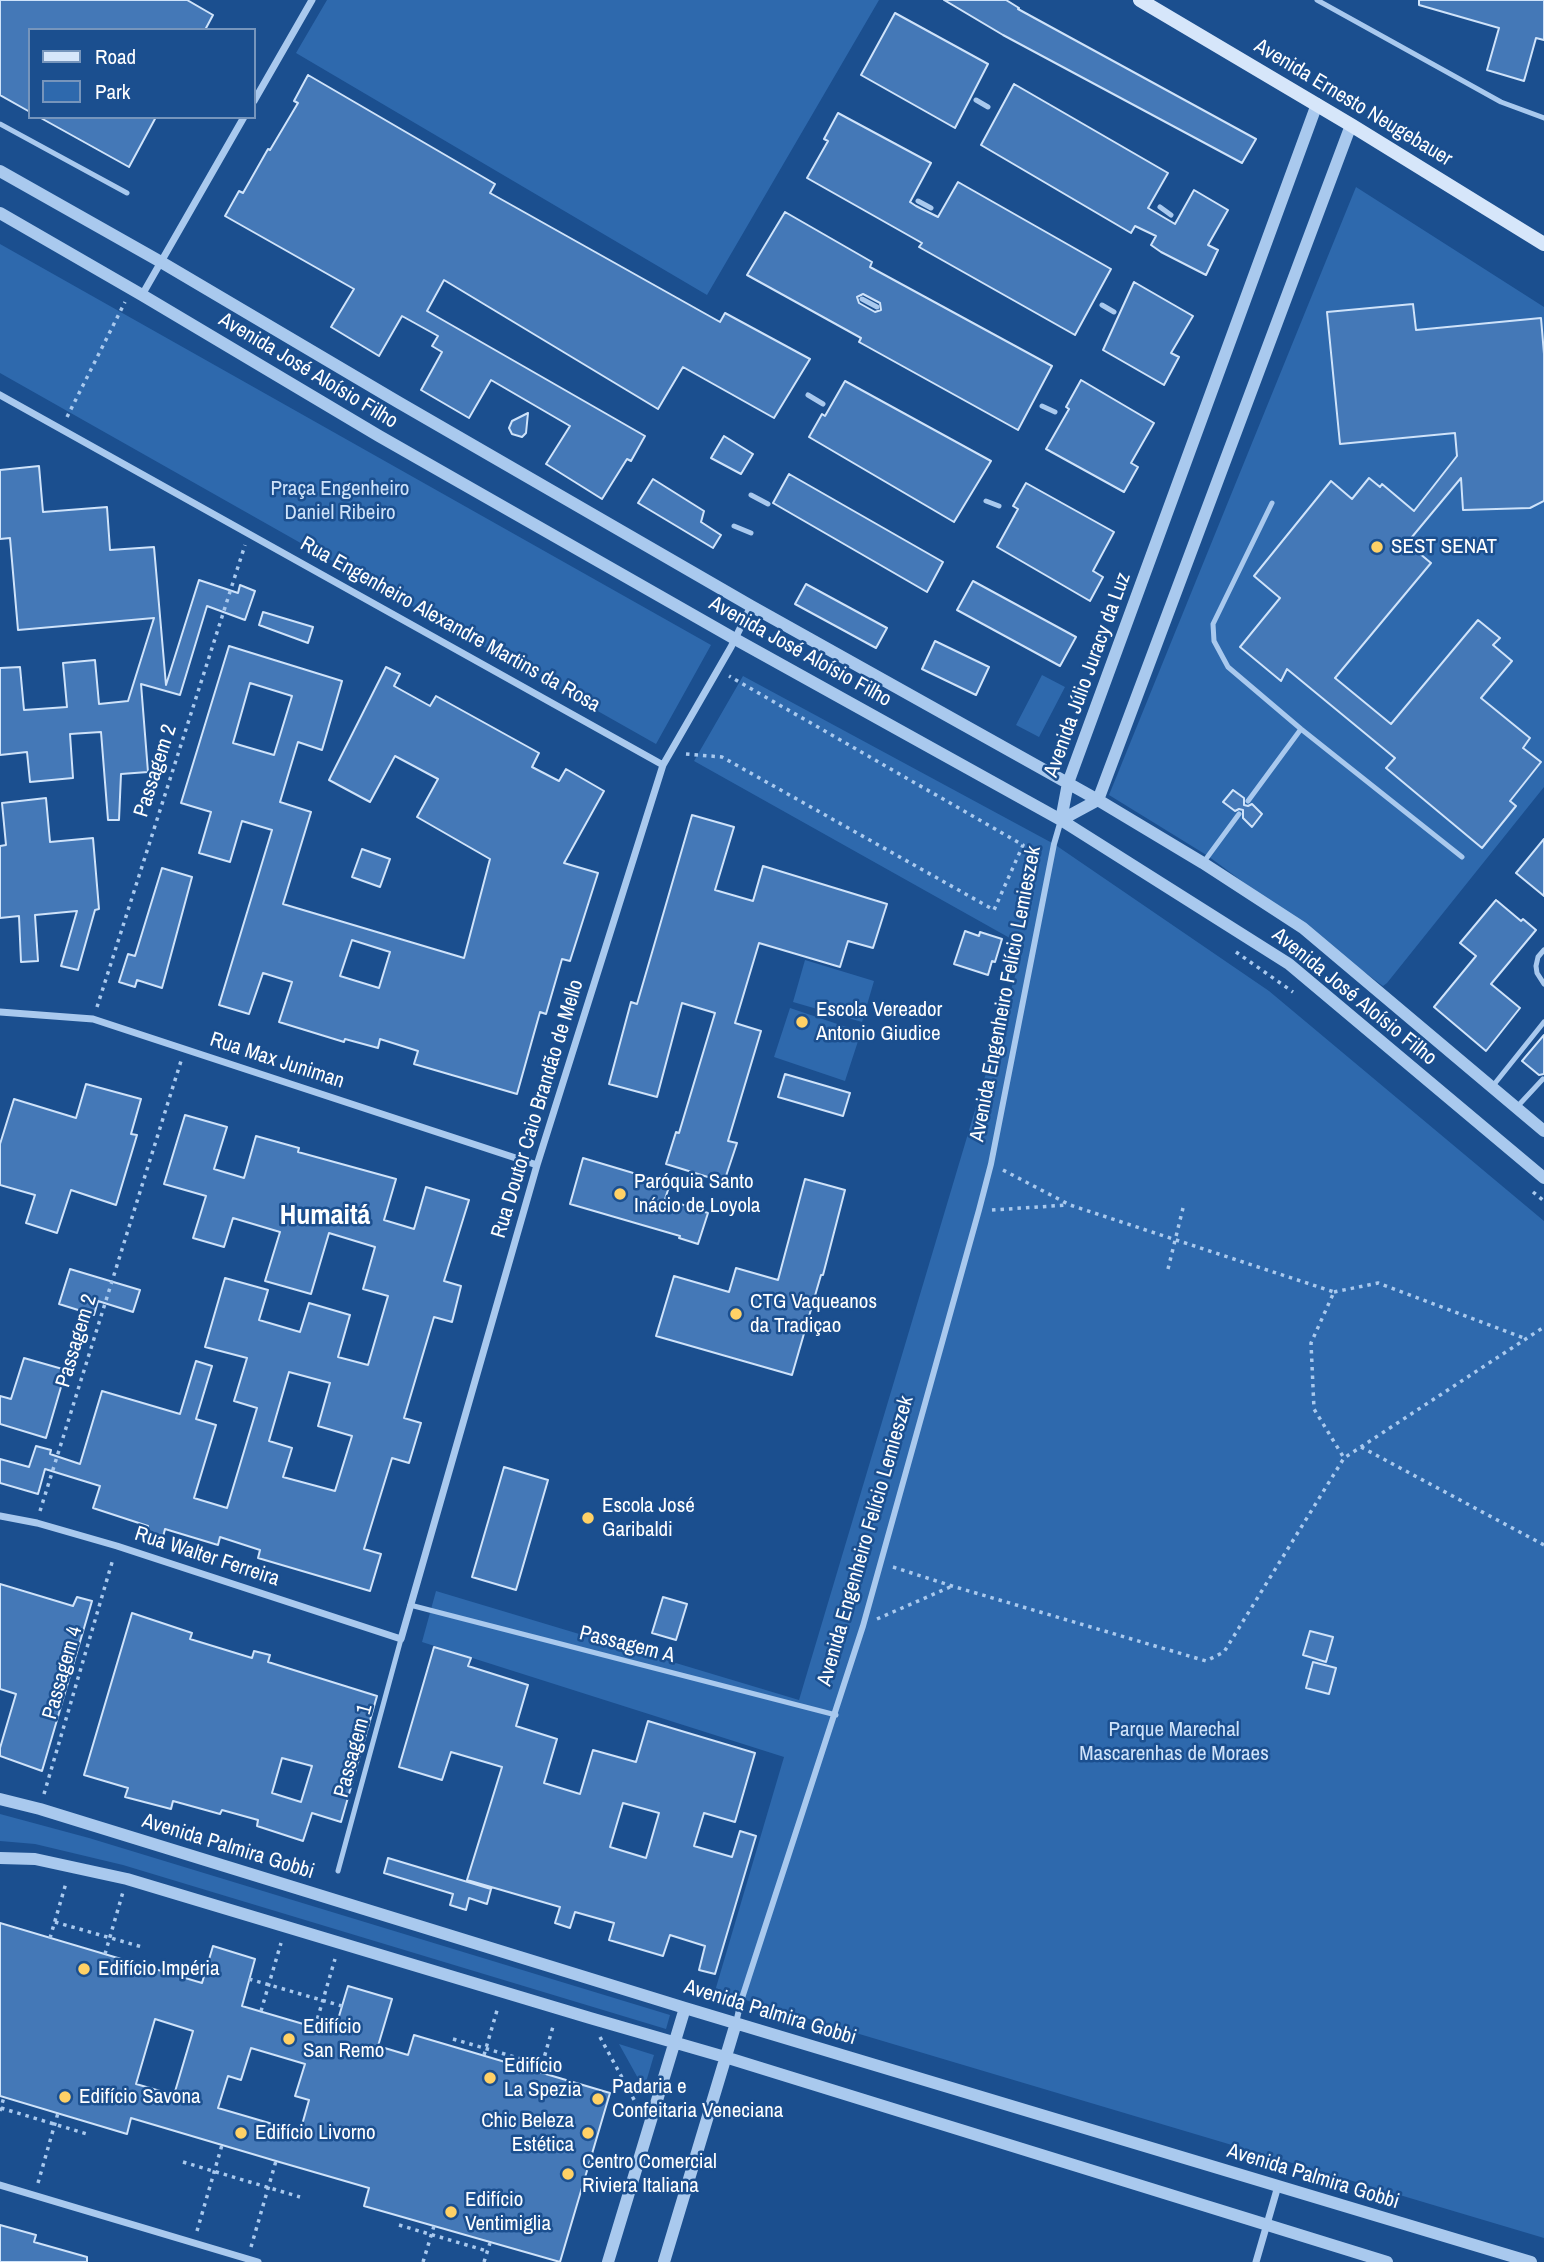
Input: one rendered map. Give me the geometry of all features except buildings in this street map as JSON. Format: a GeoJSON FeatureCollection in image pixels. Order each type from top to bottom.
{"type":"FeatureCollection","features":[{"type":"Feature","properties":{"kind":"main road","name":"Avenida Ernesto Neugebauer"},"geometry":{"type":"LineString","coordinates":[[1140,0],[1317,104],[1544,244]]}},
{"type":"Feature","properties":{"kind":"street"},"geometry":{"type":"LineString","coordinates":[[256,98],[312,0]]}},
{"type":"Feature","properties":{"kind":"street","name":"Avenida Júlio Juracy da Luz"},"geometry":{"type":"LineString","coordinates":[[1061,820],[1068,783],[1317,104]]}},
{"type":"Feature","properties":{"kind":"street"},"geometry":{"type":"LineString","coordinates":[[142,295],[243,119]]}},
{"type":"Feature","properties":{"kind":"street"},"geometry":{"type":"LineString","coordinates":[[1061,820],[1098,800],[1351,125]]}},
{"type":"Feature","properties":{"kind":"street","name":"Avenida José Aloísio Filho"},"geometry":{"type":"LineString","coordinates":[[0,170],[751,606],[1098,800],[1203,863],[1303,928],[1544,1131]]}},
{"type":"Feature","properties":{"kind":"street","name":"Avenida José Aloísio Filho"},"geometry":{"type":"LineString","coordinates":[[0,214],[379,436],[735,639],[1061,820],[1289,964],[1544,1178]]}},
{"type":"Feature","properties":{"kind":"street","name":"Rua Engenheiro Alexandre Martins da Rosa"},"geometry":{"type":"LineString","coordinates":[[0,395],[663,765]]}},
{"type":"Feature","properties":{"kind":"street","name":"Rua Doutor Caio Brandão de Mello"},"geometry":{"type":"LineString","coordinates":[[401,1639],[537,1165],[663,765],[751,606]]}},
{"type":"Feature","properties":{"kind":"street","name":"Avenida Engenheiro Felício Lemieszek"},"geometry":{"type":"LineString","coordinates":[[664,2262],[745,1988],[863,1626],[979,1210],[991,1164],[1061,820]]}},
{"type":"Feature","properties":{"kind":"street","name":"Rua Max Juniman"},"geometry":{"type":"LineString","coordinates":[[0,1012],[93,1019],[537,1165]]}},
{"type":"Feature","properties":{"kind":"street","name":"Rua Walter Ferreira"},"geometry":{"type":"LineString","coordinates":[[0,1517],[37,1523],[117,1546],[401,1639]]}},
{"type":"Feature","properties":{"kind":"street","name":"Avenida Palmira Gobbi"},"geometry":{"type":"LineString","coordinates":[[0,1799],[1531,2262]]}},
{"type":"Feature","properties":{"kind":"street"},"geometry":{"type":"LineString","coordinates":[[0,1858],[35,1859],[127,1879],[725,2057],[1387,2262]]}},
{"type":"Feature","properties":{"kind":"street"},"geometry":{"type":"LineString","coordinates":[[608,2262],[685,2008]]}},
{"type":"Feature","properties":{"kind":"street"},"geometry":{"type":"LineString","coordinates":[[0,2185],[258,2262]]}},
{"type":"Feature","properties":{"kind":"street"},"geometry":{"type":"LineString","coordinates":[[1256,2262],[1278,2186]]}},
{"type":"Feature","properties":{"kind":"lane"},"geometry":{"type":"LineString","coordinates":[[1317,0],[1501,102],[1544,118]]}},
{"type":"Feature","properties":{"kind":"lane"},"geometry":{"type":"LineString","coordinates":[[976,100],[988,107]]}},
{"type":"Feature","properties":{"kind":"lane"},"geometry":{"type":"LineString","coordinates":[[0,124],[127,193]]}},
{"type":"Feature","properties":{"kind":"lane"},"geometry":{"type":"LineString","coordinates":[[918,201],[931,208]]}},
{"type":"Feature","properties":{"kind":"lane"},"geometry":{"type":"LineString","coordinates":[[1160,208],[1171,215]]}},
{"type":"Feature","properties":{"kind":"lane"},"geometry":{"type":"LineString","coordinates":[[862,299],[877,307]]}},
{"type":"Feature","properties":{"kind":"lane"},"geometry":{"type":"LineString","coordinates":[[1102,305],[1114,312]]}},
{"type":"Feature","properties":{"kind":"lane"},"geometry":{"type":"LineString","coordinates":[[808,395],[823,404]]}},
{"type":"Feature","properties":{"kind":"lane"},"geometry":{"type":"LineString","coordinates":[[1042,406],[1055,412]]}},
{"type":"Feature","properties":{"kind":"lane"},"geometry":{"type":"LineString","coordinates":[[751,495],[768,504]]}},
{"type":"Feature","properties":{"kind":"lane"},"geometry":{"type":"LineString","coordinates":[[986,501],[999,506]]}},
{"type":"Feature","properties":{"kind":"lane"},"geometry":{"type":"LineString","coordinates":[[1272,503],[1213,624],[1214,641],[1228,667],[1301,729],[1462,857]]}},
{"type":"Feature","properties":{"kind":"lane"},"geometry":{"type":"LineString","coordinates":[[734,526],[751,533]]}},
{"type":"Feature","properties":{"kind":"lane"},"geometry":{"type":"LineString","coordinates":[[1248,801],[1301,729]]}},
{"type":"Feature","properties":{"kind":"lane"},"geometry":{"type":"LineString","coordinates":[[1203,863],[1239,814]]}},
{"type":"Feature","properties":{"kind":"lane"},"geometry":{"type":"LineString","coordinates":[[1544,950],[1538,957],[1536,966],[1544,984]]}},
{"type":"Feature","properties":{"kind":"lane"},"geometry":{"type":"LineString","coordinates":[[1492,1087],[1544,1022]]}},
{"type":"Feature","properties":{"kind":"lane"},"geometry":{"type":"LineString","coordinates":[[1516,1108],[1543,1079]]}},
{"type":"Feature","properties":{"kind":"lane","name":"Passagem A"},"geometry":{"type":"LineString","coordinates":[[410,1605],[836,1715]]}},
{"type":"Feature","properties":{"kind":"lane","name":"Passagem 1"},"geometry":{"type":"LineString","coordinates":[[338,1871],[401,1639]]}},
{"type":"Feature","properties":{"kind":"path"},"geometry":{"type":"LineString","coordinates":[[61,429],[126,300]]}},
{"type":"Feature","properties":{"kind":"path","name":"Passagem 2"},"geometry":{"type":"LineString","coordinates":[[93,1019],[249,533]]}},
{"type":"Feature","properties":{"kind":"path"},"geometry":{"type":"LineString","coordinates":[[670,752],[722,757],[994,910],[1023,845],[729,676]]}},
{"type":"Feature","properties":{"kind":"path"},"geometry":{"type":"LineString","coordinates":[[685,754],[692,743]]}},
{"type":"Feature","properties":{"kind":"path"},"geometry":{"type":"LineString","coordinates":[[1236,952],[1303,1000]]}},
{"type":"Feature","properties":{"kind":"path","name":"Passagem 2"},"geometry":{"type":"LineString","coordinates":[[37,1523],[185,1049]]}},
{"type":"Feature","properties":{"kind":"path"},"geometry":{"type":"LineString","coordinates":[[991,1164],[1070,1205],[1175,1240],[1334,1292],[1378,1283],[1525,1339]]}},
{"type":"Feature","properties":{"kind":"path"},"geometry":{"type":"LineString","coordinates":[[1534,1192],[1544,1201]]}},
{"type":"Feature","properties":{"kind":"path"},"geometry":{"type":"LineString","coordinates":[[979,1210],[1070,1205]]}},
{"type":"Feature","properties":{"kind":"path"},"geometry":{"type":"LineString","coordinates":[[1168,1269],[1183,1208]]}},
{"type":"Feature","properties":{"kind":"path"},"geometry":{"type":"LineString","coordinates":[[1334,1292],[1311,1343],[1314,1409],[1344,1458]]}},
{"type":"Feature","properties":{"kind":"path"},"geometry":{"type":"LineString","coordinates":[[881,1563],[1206,1661],[1224,1652],[1344,1458],[1544,1327]]}},
{"type":"Feature","properties":{"kind":"path"},"geometry":{"type":"LineString","coordinates":[[1361,1447],[1544,1545]]}},
{"type":"Feature","properties":{"kind":"path","name":"Passagem 4"},"geometry":{"type":"LineString","coordinates":[[40,1809],[117,1546]]}},
{"type":"Feature","properties":{"kind":"path"},"geometry":{"type":"LineString","coordinates":[[863,1626],[952,1586]]}},
{"type":"Feature","properties":{"kind":"path"},"geometry":{"type":"LineString","coordinates":[[50,1938],[65,1888]]}},
{"type":"Feature","properties":{"kind":"path"},"geometry":{"type":"LineString","coordinates":[[105,1954],[120,1904]]}},
{"type":"Feature","properties":{"kind":"path"},"geometry":{"type":"LineString","coordinates":[[55,1922],[142,1947]]}},
{"type":"Feature","properties":{"kind":"path"},"geometry":{"type":"LineString","coordinates":[[261,2011],[279,1951]]}},
{"type":"Feature","properties":{"kind":"path"},"geometry":{"type":"LineString","coordinates":[[315,2027],[333,1967]]}},
{"type":"Feature","properties":{"kind":"path"},"geometry":{"type":"LineString","coordinates":[[249,1979],[342,2006]]}},
{"type":"Feature","properties":{"kind":"path"},"geometry":{"type":"LineString","coordinates":[[484,2055],[496,2015]]}},
{"type":"Feature","properties":{"kind":"path"},"geometry":{"type":"LineString","coordinates":[[590,2018],[649,2127]]}},
{"type":"Feature","properties":{"kind":"path"},"geometry":{"type":"LineString","coordinates":[[540,2072],[552,2031]]}},
{"type":"Feature","properties":{"kind":"path"},"geometry":{"type":"LineString","coordinates":[[453,2039],[542,2065]]}},
{"type":"Feature","properties":{"kind":"path"},"geometry":{"type":"LineString","coordinates":[[4,2097],[0,2109],[87,2134]]}},
{"type":"Feature","properties":{"kind":"path"},"geometry":{"type":"LineString","coordinates":[[35,2195],[58,2113]]}},
{"type":"Feature","properties":{"kind":"path"},"geometry":{"type":"LineString","coordinates":[[194,2243],[222,2145]]}},
{"type":"Feature","properties":{"kind":"path"},"geometry":{"type":"LineString","coordinates":[[248,2259],[276,2161]]}},
{"type":"Feature","properties":{"kind":"path"},"geometry":{"type":"LineString","coordinates":[[183,2162],[300,2197]]}},
{"type":"Feature","properties":{"kind":"path"},"geometry":{"type":"LineString","coordinates":[[399,2225],[487,2251]]}},
{"type":"Feature","properties":{"kind":"path"},"geometry":{"type":"LineString","coordinates":[[423,2262],[434,2227]]}},
{"type":"Feature","properties":{"kind":"path"},"geometry":{"type":"LineString","coordinates":[[484,2262],[490,2243]]}},
{"type":"Feature","properties":{"kind":"green space"},"geometry":{"type":"Polygon","coordinates":[[[327,0],[879,0],[707,295],[296,53],[327,0]]]}},
{"type":"Feature","properties":{"kind":"green space","name":"SEST SENAT"},"geometry":{"type":"Polygon","coordinates":[[[1356,187],[1544,307],[1544,787],[1383,986],[1208,856],[1109,795],[1356,187]]]}},
{"type":"Feature","properties":{"kind":"green space","name":"Praça Engenheiro Daniel Ribeiro"},"geometry":{"type":"Polygon","coordinates":[[[0,244],[711,645],[656,744],[0,373],[0,244]]]}},
{"type":"Feature","properties":{"kind":"green space"},"geometry":{"type":"Polygon","coordinates":[[[1042,675],[1065,687],[1039,737],[1016,725],[1042,675]]]}},
{"type":"Feature","properties":{"kind":"green space","name":"Parque Marechal Mascarenhas de Moraes"},"geometry":{"type":"Polygon","coordinates":[[[743,676],[1054,844],[1269,991],[1544,1221],[1544,2238],[715,1991],[784,1757],[422,1642],[436,1591],[799,1700],[1024,946],[694,761],[743,676]]]}},
{"type":"Feature","properties":{"kind":"green space"},"geometry":{"type":"Polygon","coordinates":[[[805,960],[874,981],[862,1022],[793,1002],[805,960]]]}},
{"type":"Feature","properties":{"kind":"green space"},"geometry":{"type":"Polygon","coordinates":[[[790,1008],[861,1032],[845,1081],[774,1057],[790,1008]]]}},
{"type":"Feature","properties":{"kind":"green space"},"geometry":{"type":"Polygon","coordinates":[[[0,1814],[89,1838],[670,2015],[666,2029],[123,1865],[35,1844],[0,1841],[0,1814]]]}},
{"type":"Feature","properties":{"kind":"green space"},"geometry":{"type":"Polygon","coordinates":[[[619,2044],[654,2055],[644,2089],[619,2044]]]}},
{"type":"Feature","properties":{"kind":"place","name":"SEST SENAT"},"geometry":{"type":"Point","coordinates":[1377,547]}},
{"type":"Feature","properties":{"kind":"place","name":"Escola Vereador Antonio Giudice"},"geometry":{"type":"Point","coordinates":[802,1022]}},
{"type":"Feature","properties":{"kind":"place","name":"Paróquia Santo Inácio de Loyola"},"geometry":{"type":"Point","coordinates":[620,1194]}},
{"type":"Feature","properties":{"kind":"place","name":"CTG Vaqueanos da Tradiçao"},"geometry":{"type":"Point","coordinates":[736,1314]}},
{"type":"Feature","properties":{"kind":"place","name":"Escola José Garibaldi"},"geometry":{"type":"Point","coordinates":[588,1518]}},
{"type":"Feature","properties":{"kind":"place","name":"Edifício Impéria"},"geometry":{"type":"Point","coordinates":[84,1969]}},
{"type":"Feature","properties":{"kind":"place","name":"Edifício San Remo"},"geometry":{"type":"Point","coordinates":[289,2039]}},
{"type":"Feature","properties":{"kind":"place","name":"Edifício La Spezia"},"geometry":{"type":"Point","coordinates":[490,2078]}},
{"type":"Feature","properties":{"kind":"place","name":"Edifício Savona"},"geometry":{"type":"Point","coordinates":[65,2097]}},
{"type":"Feature","properties":{"kind":"place","name":"Padaria e Confeitaria Veneciana"},"geometry":{"type":"Point","coordinates":[598,2099]}},
{"type":"Feature","properties":{"kind":"place","name":"Edifício Livorno"},"geometry":{"type":"Point","coordinates":[241,2133]}},
{"type":"Feature","properties":{"kind":"place","name":"Chic Beleza Estética"},"geometry":{"type":"Point","coordinates":[588,2133]}},
{"type":"Feature","properties":{"kind":"place","name":"Centro Comercial Riviera Italiana"},"geometry":{"type":"Point","coordinates":[568,2174]}},
{"type":"Feature","properties":{"kind":"place","name":"Edifício Ventimiglia"},"geometry":{"type":"Point","coordinates":[451,2212]}},
{"type":"Feature","properties":{"kind":"district","name":"Humaitá"},"geometry":{"type":"Point","coordinates":[325,1216]}}]}
